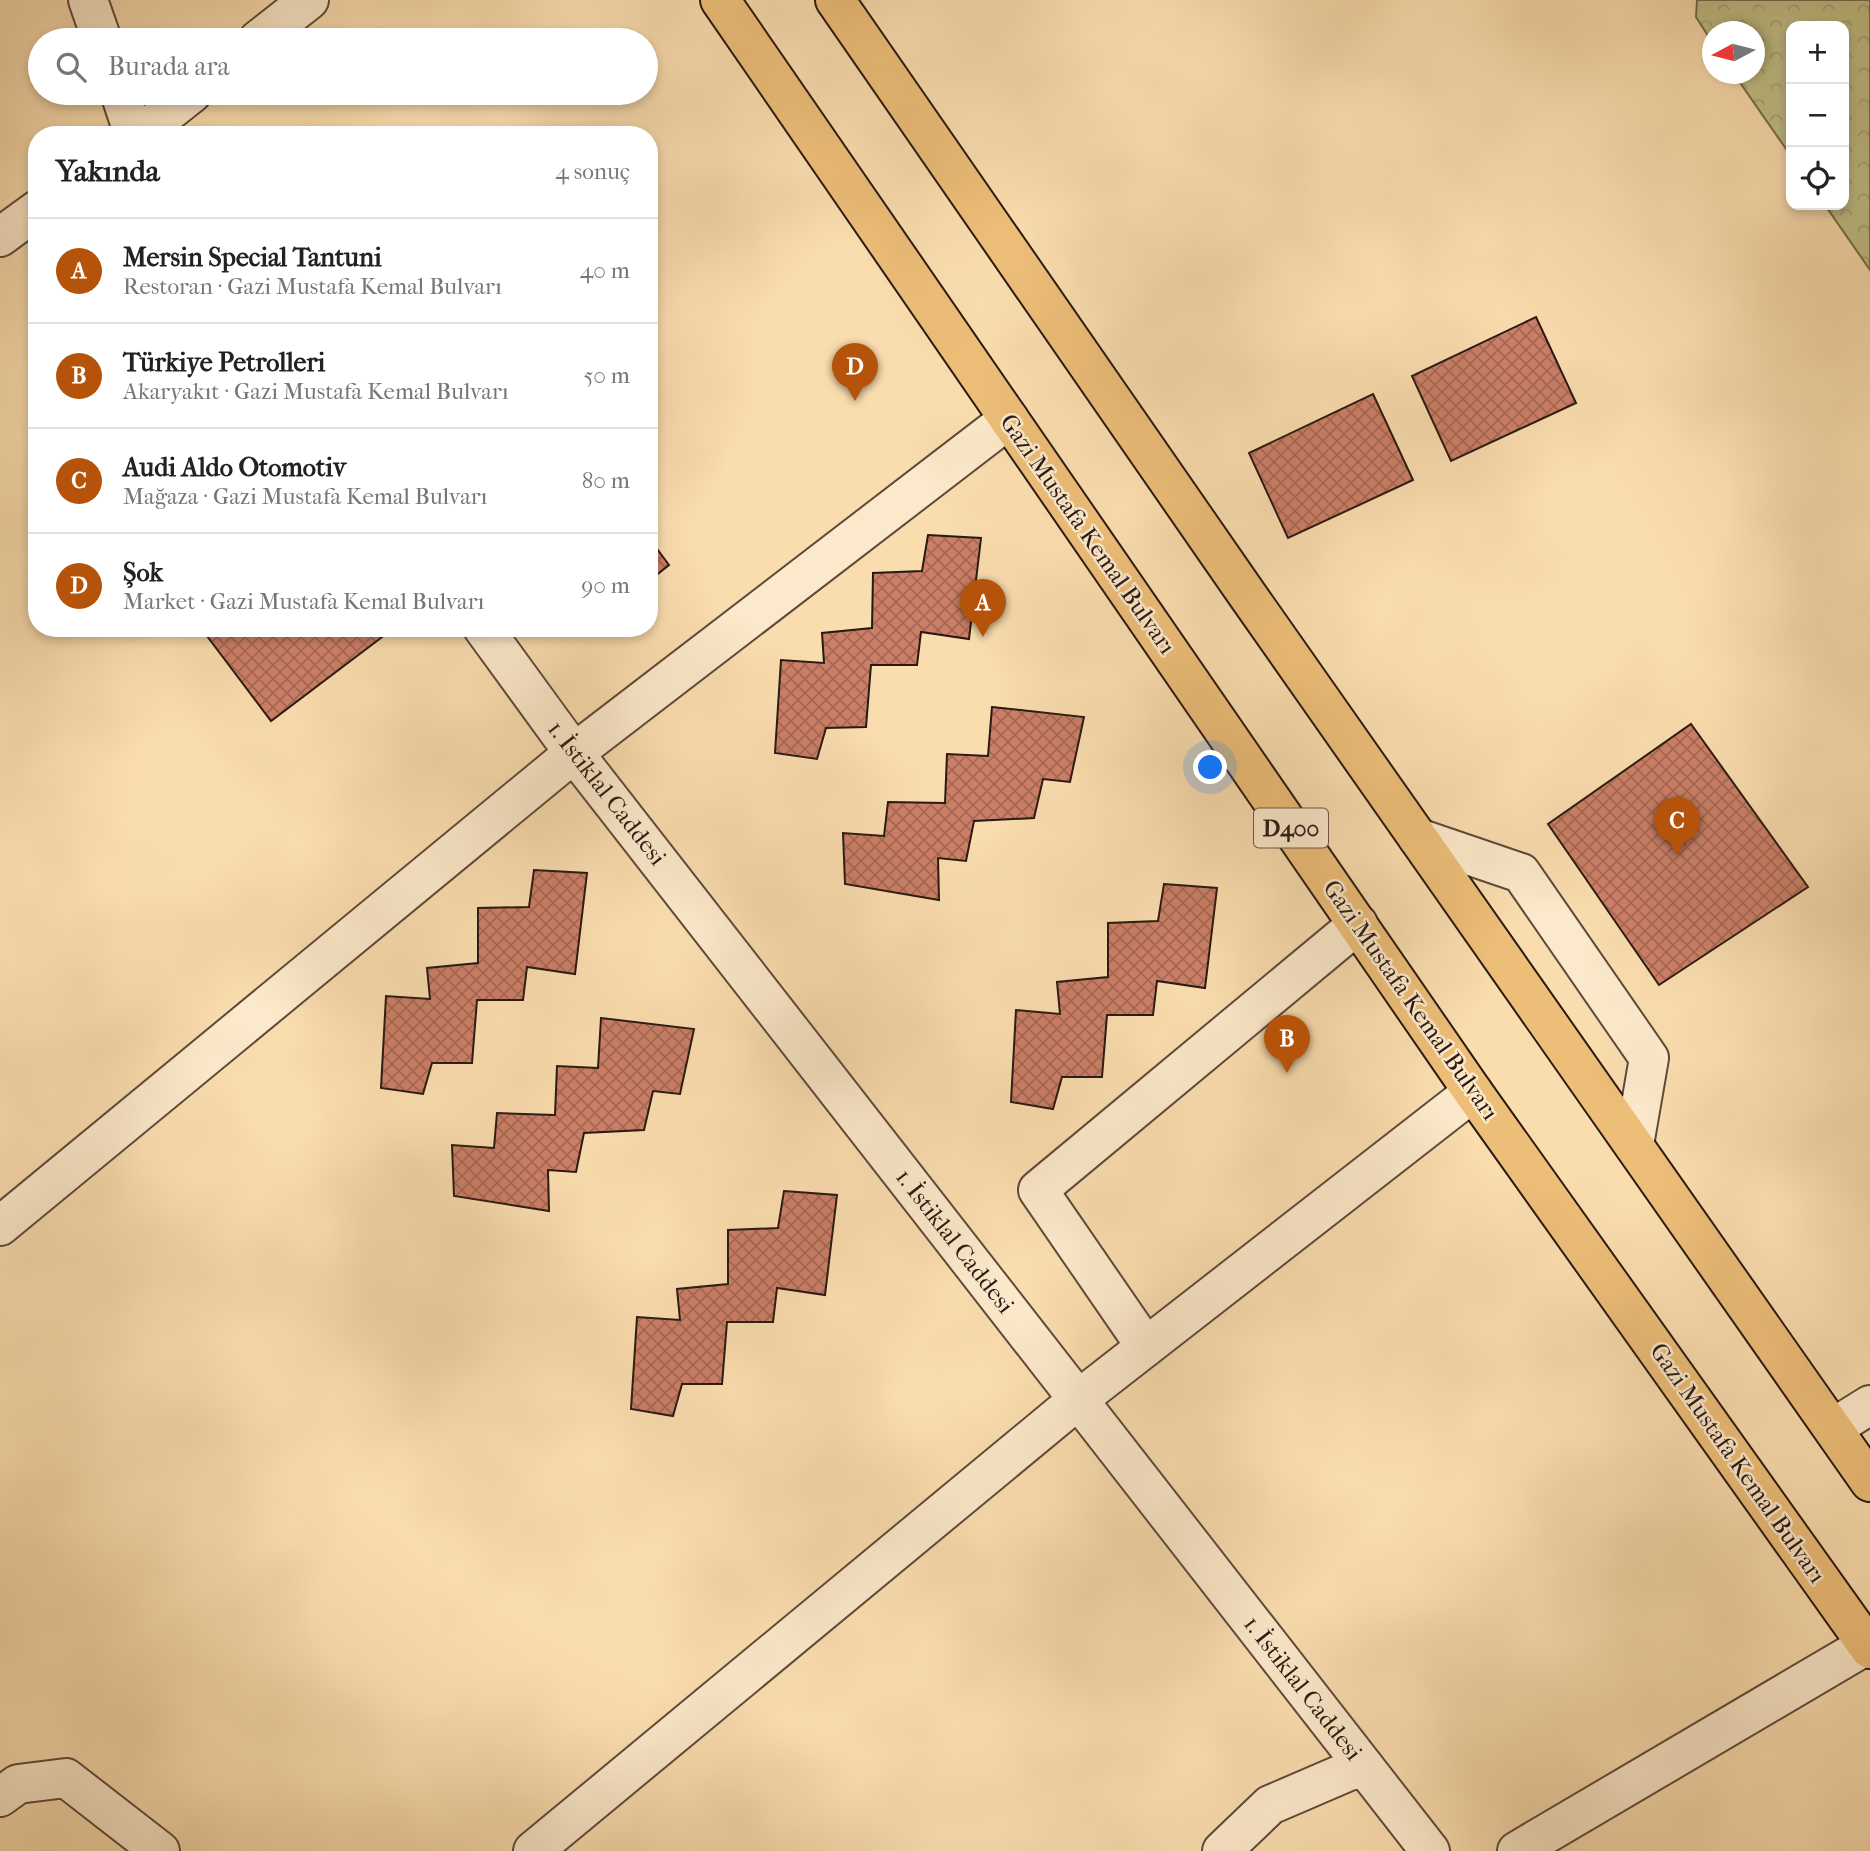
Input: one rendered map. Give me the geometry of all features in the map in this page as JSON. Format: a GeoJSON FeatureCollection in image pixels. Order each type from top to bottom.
{"type":"FeatureCollection","features":[{"type":"Feature","properties":{"kind":"highway","name":"Gazi Mustafa Kemal Bulvarı"},"geometry":{"type":"LineString","coordinates":[[720,0],[1473,1092],[1869,1647]]}},
{"type":"Feature","properties":{"kind":"highway"},"geometry":{"type":"LineString","coordinates":[[835,0],[1870,1482]]}},
{"type":"Feature","properties":{"kind":"street"},"geometry":{"type":"LineString","coordinates":[[88,0],[98,28]]}},
{"type":"Feature","properties":{"kind":"street"},"geometry":{"type":"LineString","coordinates":[[273,28],[309,0]]}},
{"type":"Feature","properties":{"kind":"street"},"geometry":{"type":"LineString","coordinates":[[125,105],[133,126]]}},
{"type":"Feature","properties":{"kind":"street"},"geometry":{"type":"LineString","coordinates":[[149,126],[176,105]]}},
{"type":"Feature","properties":{"kind":"street"},"geometry":{"type":"LineString","coordinates":[[0,237],[28,217]]}},
{"type":"Feature","properties":{"kind":"street"},"geometry":{"type":"LineString","coordinates":[[0,1226],[574,753],[1009,419]]}},
{"type":"Feature","properties":{"kind":"street","name":"1. İstiklal Caddesi"},"geometry":{"type":"LineString","coordinates":[[490,637],[574,753],[1430,1851]]}},
{"type":"Feature","properties":{"kind":"street"},"geometry":{"type":"LineString","coordinates":[[1418,838],[1521,873],[1649,1058],[1634,1145]]}},
{"type":"Feature","properties":{"kind":"street"},"geometry":{"type":"LineString","coordinates":[[1146,1347],[1038,1190],[1357,924]]}},
{"type":"Feature","properties":{"kind":"street"},"geometry":{"type":"LineString","coordinates":[[533,1851],[1079,1399],[1473,1092]]}},
{"type":"Feature","properties":{"kind":"street"},"geometry":{"type":"LineString","coordinates":[[1833,1428],[1870,1405]]}},
{"type":"Feature","properties":{"kind":"street"},"geometry":{"type":"LineString","coordinates":[[1517,1851],[1869,1647]]}},
{"type":"Feature","properties":{"kind":"street"},"geometry":{"type":"LineString","coordinates":[[1222,1851],[1270,1805],[1363,1765]]}},
{"type":"Feature","properties":{"kind":"street"},"geometry":{"type":"LineString","coordinates":[[0,1797],[18,1784],[66,1778],[160,1851]]}},
{"type":"Feature","properties":{"kind":"green space"},"geometry":{"type":"Polygon","coordinates":[[[1697,0],[1870,0],[1870,270],[1828,210],[1849,210],[1849,21],[1786,21],[1786,149],[1741,84],[1765,84],[1765,21],[1702,21],[1702,26],[1696,17],[1697,0]]]}},
{"type":"Feature","properties":{"kind":"building"},"geometry":{"type":"Polygon","coordinates":[[[1536,317],[1576,403],[1451,461],[1412,376],[1536,317]]]}},
{"type":"Feature","properties":{"kind":"building"},"geometry":{"type":"Polygon","coordinates":[[[1373,394],[1413,480],[1288,538],[1249,453],[1373,394]]]}},
{"type":"Feature","properties":{"kind":"building"},"geometry":{"type":"Polygon","coordinates":[[[928,535],[981,538],[969,639],[921,632],[917,665],[871,665],[866,727],[826,728],[817,759],[775,753],[781,660],[824,663],[822,633],[872,628],[873,573],[922,571],[928,535]]]}},
{"type":"Feature","properties":{"kind":"building"},"geometry":{"type":"Polygon","coordinates":[[[658,550],[669,565],[658,574],[658,550]]]}},
{"type":"Feature","properties":{"kind":"building"},"geometry":{"type":"Polygon","coordinates":[[[208,637],[382,637],[271,721],[208,637]]]}},
{"type":"Feature","properties":{"kind":"building"},"geometry":{"type":"Polygon","coordinates":[[[992,707],[1084,717],[1070,782],[1043,779],[1034,818],[974,821],[966,861],[938,858],[939,900],[845,884],[843,833],[884,836],[888,802],[945,803],[947,754],[988,756],[992,707]]]}},
{"type":"Feature","properties":{"kind":"building"},"geometry":{"type":"Polygon","coordinates":[[[1691,724],[1808,887],[1659,985],[1548,824],[1691,724]]]}},
{"type":"Feature","properties":{"kind":"building"},"geometry":{"type":"Polygon","coordinates":[[[534,870],[587,873],[575,974],[527,967],[523,1000],[477,1000],[472,1063],[432,1063],[423,1094],[381,1088],[386,996],[430,999],[427,968],[478,963],[478,908],[529,907],[534,870]]]}},
{"type":"Feature","properties":{"kind":"building"},"geometry":{"type":"Polygon","coordinates":[[[1164,884],[1217,888],[1205,988],[1157,981],[1153,1015],[1107,1015],[1102,1077],[1062,1077],[1053,1109],[1011,1102],[1016,1010],[1060,1014],[1057,982],[1108,977],[1108,923],[1158,921],[1164,884]]]}},
{"type":"Feature","properties":{"kind":"building"},"geometry":{"type":"Polygon","coordinates":[[[601,1018],[694,1029],[680,1094],[653,1091],[644,1130],[584,1133],[576,1172],[548,1170],[549,1211],[454,1196],[452,1145],[494,1148],[497,1113],[555,1115],[557,1066],[598,1068],[601,1018]]]}},
{"type":"Feature","properties":{"kind":"building"},"geometry":{"type":"Polygon","coordinates":[[[784,1191],[837,1195],[825,1295],[777,1288],[773,1322],[727,1322],[722,1384],[682,1384],[673,1416],[631,1409],[637,1317],[680,1320],[677,1289],[728,1284],[728,1230],[778,1228],[784,1191]]]}},
{"type":"Feature","properties":{"kind":"place","name":"Şok"},"geometry":{"type":"Point","coordinates":[855,401]}},
{"type":"Feature","properties":{"kind":"place","name":"Mersin Special Tantuni"},"geometry":{"type":"Point","coordinates":[983,637]}},
{"type":"Feature","properties":{"kind":"place","name":"Audi Aldo Otomotiv"},"geometry":{"type":"Point","coordinates":[1677,855]}},
{"type":"Feature","properties":{"kind":"place","name":"Türkiye Petrolleri"},"geometry":{"type":"Point","coordinates":[1287,1073]}}]}
